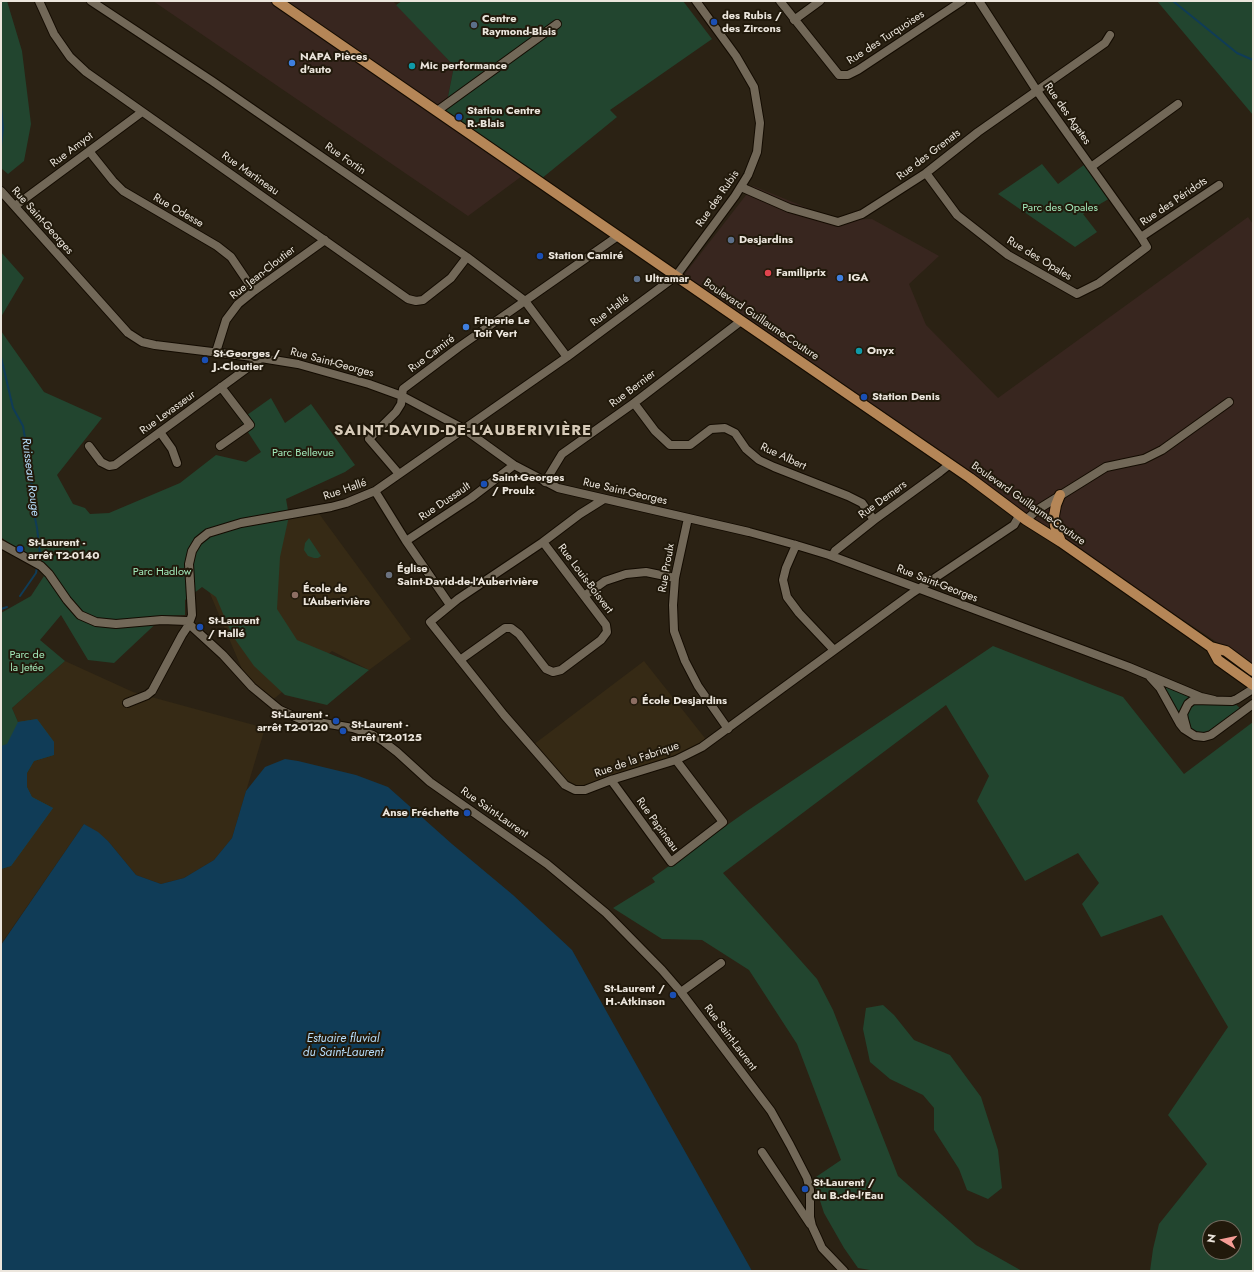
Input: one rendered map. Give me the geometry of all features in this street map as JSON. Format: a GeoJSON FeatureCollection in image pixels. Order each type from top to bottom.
{"type":"FeatureCollection","features":[{"type":"Feature","properties":{"kind":"main road","name":"Boulevard Guillaume-Couture"},"geometry":{"type":"LineString","coordinates":[[277,1],[950,464],[1022,518],[1061,542],[1211,647],[1226,651],[1253,671]]}},
{"type":"Feature","properties":{"kind":"main road"},"geometry":{"type":"LineString","coordinates":[[1060,496],[1056,505],[1054,516],[1055,526],[1061,542]]}},
{"type":"Feature","properties":{"kind":"main road","name":"Boulevard Guillaume-Couture"},"geometry":{"type":"LineString","coordinates":[[1211,647],[1218,660],[1253,685]]}},
{"type":"Feature","properties":{"kind":"street","name":"Rue Fortin"},"geometry":{"type":"LineString","coordinates":[[91,1],[212,81],[467,257],[525,300],[567,358]]}},
{"type":"Feature","properties":{"kind":"street","name":"Rue des Rubis"},"geometry":{"type":"LineString","coordinates":[[676,276],[741,187],[748,175],[757,152],[760,123],[754,87],[736,56],[696,1]]}},
{"type":"Feature","properties":{"kind":"street","name":"Rue des Turquoises"},"geometry":{"type":"LineString","coordinates":[[780,1],[838,75],[848,75],[858,70],[962,1]]}},
{"type":"Feature","properties":{"kind":"street"},"geometry":{"type":"LineString","coordinates":[[794,20],[820,1]]}},
{"type":"Feature","properties":{"kind":"street","name":"Rue des Agates"},"geometry":{"type":"LineString","coordinates":[[979,1],[1037,91],[1141,237]]}},
{"type":"Feature","properties":{"kind":"street","name":"Rue Martineau"},"geometry":{"type":"LineString","coordinates":[[42,2],[54,34],[70,57],[86,72],[408,299],[416,301],[423,300],[452,278],[467,257]]}},
{"type":"Feature","properties":{"kind":"street"},"geometry":{"type":"LineString","coordinates":[[437,111],[557,24]]}},
{"type":"Feature","properties":{"kind":"street","name":"Rue des Grenats"},"geometry":{"type":"LineString","coordinates":[[741,187],[789,208],[838,222],[862,214],[926,173],[978,132],[1105,43],[1110,35]]}},
{"type":"Feature","properties":{"kind":"street"},"geometry":{"type":"LineString","coordinates":[[1091,167],[1178,104]]}},
{"type":"Feature","properties":{"kind":"street","name":"Rue Amyot"},"geometry":{"type":"LineString","coordinates":[[15,206],[142,112]]}},
{"type":"Feature","properties":{"kind":"street","name":"Rue Odesse"},"geometry":{"type":"LineString","coordinates":[[89,151],[123,191],[217,246],[231,257],[254,291]]}},
{"type":"Feature","properties":{"kind":"street","name":"Rue des Opales"},"geometry":{"type":"LineString","coordinates":[[926,173],[957,215],[1008,255],[1076,294],[1099,283],[1147,247],[1141,237]]}},
{"type":"Feature","properties":{"kind":"street","name":"Rue des Péridots"},"geometry":{"type":"LineString","coordinates":[[1141,237],[1219,185]]}},
{"type":"Feature","properties":{"kind":"street","name":"Rue Saint-Georges"},"geometry":{"type":"LineString","coordinates":[[1,191],[128,333],[142,342],[298,364],[320,369],[368,384],[402,396],[464,429],[514,465],[558,488],[796,544],[1082,649],[1201,697],[1214,700]]}},
{"type":"Feature","properties":{"kind":"street","name":"Rue Camiré"},"geometry":{"type":"LineString","coordinates":[[399,474],[369,439],[396,412],[401,404],[404,389],[525,300],[618,236]]}},
{"type":"Feature","properties":{"kind":"street","name":"Rue Jean-Cloutier"},"geometry":{"type":"LineString","coordinates":[[216,352],[226,320],[238,304],[325,240]]}},
{"type":"Feature","properties":{"kind":"street","name":"Rue Hallé"},"geometry":{"type":"LineString","coordinates":[[126,703],[147,695],[152,691],[182,634],[189,624],[192,608],[189,564],[192,551],[198,542],[208,532],[241,523],[331,507],[346,503],[375,491],[567,358],[676,276]]}},
{"type":"Feature","properties":{"kind":"street","name":"Rue Bernier"},"geometry":{"type":"LineString","coordinates":[[545,482],[562,454],[634,403],[741,321]]}},
{"type":"Feature","properties":{"kind":"street","name":"Rue Levasseur"},"geometry":{"type":"LineString","coordinates":[[89,446],[101,462],[109,466],[115,465],[261,358]]}},
{"type":"Feature","properties":{"kind":"street"},"geometry":{"type":"LineString","coordinates":[[220,446],[250,425],[222,387]]}},
{"type":"Feature","properties":{"kind":"street","name":"Rue de la Fabrique"},"geometry":{"type":"LineString","coordinates":[[450,605],[430,622],[504,715],[565,785],[576,790],[585,790],[611,780],[676,760],[702,747],[918,588],[1014,525],[1022,518],[1106,467],[1144,458],[1162,450],[1229,402]]}},
{"type":"Feature","properties":{"kind":"street","name":"Rue Albert"},"geometry":{"type":"LineString","coordinates":[[634,403],[655,432],[670,446],[690,446],[711,429],[725,428],[735,433],[746,449],[759,460],[862,503],[874,520]]}},
{"type":"Feature","properties":{"kind":"street"},"geometry":{"type":"LineString","coordinates":[[160,432],[172,449],[177,464]]}},
{"type":"Feature","properties":{"kind":"street","name":"Rue Demers"},"geometry":{"type":"LineString","coordinates":[[832,556],[835,550],[950,464]]}},
{"type":"Feature","properties":{"kind":"street","name":"Rue Dussault"},"geometry":{"type":"LineString","coordinates":[[406,541],[471,498],[514,465]]}},
{"type":"Feature","properties":{"kind":"street"},"geometry":{"type":"LineString","coordinates":[[375,491],[406,541],[450,605],[543,542],[580,514],[604,499]]}},
{"type":"Feature","properties":{"kind":"street","name":"Rue Proulx"},"geometry":{"type":"LineString","coordinates":[[688,518],[675,578],[673,605],[674,631],[684,661],[698,686],[728,728]]}},
{"type":"Feature","properties":{"kind":"street","name":"Rue Louis-Boisvert"},"geometry":{"type":"LineString","coordinates":[[460,660],[505,628],[511,628],[518,634],[546,669],[553,672],[561,670],[601,640],[606,632],[606,625],[543,542]]}},
{"type":"Feature","properties":{"kind":"street"},"geometry":{"type":"LineString","coordinates":[[1,544],[41,566],[49,574],[67,600],[80,614],[96,622],[116,624],[176,620],[187,621],[189,624]]}},
{"type":"Feature","properties":{"kind":"street"},"geometry":{"type":"LineString","coordinates":[[796,544],[786,568],[783,580],[787,597],[799,613],[834,649]]}},
{"type":"Feature","properties":{"kind":"street"},"geometry":{"type":"LineString","coordinates":[[584,596],[605,582],[626,574],[646,572],[675,578]]}},
{"type":"Feature","properties":{"kind":"street","name":"Rue Saint-Laurent"},"geometry":{"type":"LineString","coordinates":[[189,624],[223,655],[252,687],[280,710],[300,719],[340,726],[373,735],[398,752],[430,782],[526,849],[601,908],[633,939],[681,992],[771,1111],[790,1144],[809,1184],[809,1209],[812,1226],[822,1248],[844,1271]]}},
{"type":"Feature","properties":{"kind":"street","name":"Rue Saint-Georges"},"geometry":{"type":"LineString","coordinates":[[1148,675],[1160,688],[1180,724],[1189,733]]}},
{"type":"Feature","properties":{"kind":"street","name":"Rue Saint-Georges"},"geometry":{"type":"LineString","coordinates":[[1189,733],[1184,719],[1184,714],[1188,704],[1193,700],[1237,700],[1253,689]]}},
{"type":"Feature","properties":{"kind":"street"},"geometry":{"type":"LineString","coordinates":[[1189,733],[1195,736],[1204,737],[1211,735],[1253,704]]}},
{"type":"Feature","properties":{"kind":"street","name":"Rue Papineau"},"geometry":{"type":"LineString","coordinates":[[611,780],[671,862],[723,822],[676,760]]}},
{"type":"Feature","properties":{"kind":"street"},"geometry":{"type":"LineString","coordinates":[[681,992],[721,963]]}},
{"type":"Feature","properties":{"kind":"street"},"geometry":{"type":"LineString","coordinates":[[762,1152],[812,1226]]}},
{"type":"Feature","properties":{"kind":"shaded area"},"geometry":{"type":"Polygon","coordinates":[[[153,1],[393,1],[454,66],[445,112],[522,176],[468,216],[153,1]]]}},
{"type":"Feature","properties":{"kind":"shaded area"},"geometry":{"type":"Polygon","coordinates":[[[753,186],[837,220],[872,219],[939,256],[909,284],[926,325],[998,398],[1248,217],[1253,224],[1253,666],[802,369],[677,284],[753,186]]]}},
{"type":"Feature","properties":{"kind":"shaded area","name":"École de L'Auberivière"},"geometry":{"type":"Polygon","coordinates":[[[317,511],[411,639],[369,670],[332,651],[270,702],[247,681],[192,551],[198,541],[317,511]]]}},
{"type":"Feature","properties":{"kind":"shaded area"},"geometry":{"type":"Polygon","coordinates":[[[65,661],[133,692],[265,728],[232,838],[214,860],[184,878],[161,884],[136,875],[108,841],[84,824],[1,944],[1,869],[11,866],[32,797],[27,787],[27,773],[34,761],[54,755],[18,722],[12,708],[65,661]]]}},
{"type":"Feature","properties":{"kind":"shaded area","name":"École Desjardins"},"geometry":{"type":"Polygon","coordinates":[[[644,661],[708,742],[671,757],[583,787],[565,785],[533,745],[644,661]]]}},
{"type":"Feature","properties":{"kind":"green space"},"geometry":{"type":"Polygon","coordinates":[[[1,1],[7,1],[22,51],[31,124],[24,161],[8,174],[1,168],[1,1]]]}},
{"type":"Feature","properties":{"kind":"green space"},"geometry":{"type":"Polygon","coordinates":[[[402,1],[683,1],[712,39],[610,110],[617,117],[541,179],[445,112],[454,66],[396,5],[402,1]]]}},
{"type":"Feature","properties":{"kind":"green space"},"geometry":{"type":"Polygon","coordinates":[[[1157,1],[1253,1],[1253,115],[1157,1]]]}},
{"type":"Feature","properties":{"kind":"green space","name":"Parc des Opales"},"geometry":{"type":"Polygon","coordinates":[[[1088,162],[1112,197],[1083,214],[1097,232],[1075,247],[998,194],[1042,164],[1058,184],[1088,162]]]}},
{"type":"Feature","properties":{"kind":"green space"},"geometry":{"type":"Polygon","coordinates":[[[1,252],[24,278],[1,317],[1,252]]]}},
{"type":"Feature","properties":{"kind":"green space"},"geometry":{"type":"Polygon","coordinates":[[[1,331],[44,392],[102,418],[57,475],[73,504],[85,508],[90,514],[109,513],[180,483],[216,455],[246,462],[261,452],[219,388],[224,385],[247,415],[271,398],[285,423],[311,404],[355,465],[345,472],[286,499],[289,516],[280,557],[277,609],[297,640],[369,670],[327,705],[285,695],[254,666],[232,635],[216,597],[202,587],[185,600],[185,615],[164,616],[114,663],[88,660],[61,615],[40,640],[65,661],[12,708],[18,722],[37,719],[54,742],[54,755],[34,761],[27,773],[27,787],[32,797],[53,808],[11,866],[1,869],[1,613],[31,596],[44,576],[28,558],[1,537],[1,331]]]}},
{"type":"Feature","properties":{"kind":"green space"},"geometry":{"type":"Polygon","coordinates":[[[309,538],[321,556],[318,558],[308,556],[304,550],[305,543],[309,538]]]}},
{"type":"Feature","properties":{"kind":"green space"},"geometry":{"type":"Polygon","coordinates":[[[993,646],[1123,697],[1184,774],[1253,722],[1253,1271],[1150,1271],[1159,1224],[1207,1164],[1168,1115],[1228,1027],[1162,915],[1101,937],[1082,904],[1099,883],[1078,853],[1025,881],[977,801],[989,776],[946,705],[723,873],[817,979],[833,1010],[898,1176],[976,1245],[1022,1271],[876,1271],[858,1268],[844,1248],[824,1213],[813,1179],[841,1160],[797,1044],[749,970],[702,940],[662,939],[613,908],[655,882],[652,878],[747,811],[993,646]]]}},
{"type":"Feature","properties":{"kind":"green space"},"geometry":{"type":"Polygon","coordinates":[[[1148,675],[1201,697],[1232,701],[1243,711],[1218,730],[1195,736],[1148,675]]]}},
{"type":"Feature","properties":{"kind":"green space"},"geometry":{"type":"Polygon","coordinates":[[[883,1005],[894,1015],[914,1040],[950,1055],[981,1097],[998,1150],[1002,1188],[988,1199],[967,1190],[959,1169],[934,1130],[934,1108],[923,1095],[890,1079],[870,1062],[863,1029],[866,1008],[883,1005]]]}},
{"type":"Feature","properties":{"kind":"water"},"geometry":{"type":"Polygon","coordinates":[[[37,719],[54,742],[54,755],[34,761],[27,773],[27,787],[32,797],[53,808],[11,866],[1,869],[1,746],[7,744],[18,722],[37,719]]]}},
{"type":"Feature","properties":{"kind":"water","name":"Estuaire fluvial du Saint-Laurent"},"geometry":{"type":"Polygon","coordinates":[[[285,759],[356,775],[388,787],[452,844],[513,895],[572,950],[752,1271],[1,1271],[1,945],[84,824],[98,832],[108,841],[136,875],[161,884],[184,878],[214,860],[232,838],[246,791],[265,767],[285,759]]]}},
{"type":"Feature","properties":{"kind":"waterway"},"geometry":{"type":"LineString","coordinates":[[1173,1],[1237,53],[1253,60]]}},
{"type":"Feature","properties":{"kind":"waterway","name":"Ruisseau Rouge"},"geometry":{"type":"LineString","coordinates":[[1,108],[3,128],[1,146]]}},
{"type":"Feature","properties":{"kind":"waterway","name":"Ruisseau Rouge"},"geometry":{"type":"LineString","coordinates":[[1,357],[13,408],[23,426],[31,475],[33,508],[40,554],[38,562]]}},
{"type":"Feature","properties":{"kind":"waterway","name":"Ruisseau Rouge"},"geometry":{"type":"LineString","coordinates":[[20,596],[36,573],[37,567]]}},
{"type":"Feature","properties":{"kind":"waterway","name":"Ruisseau Rouge"},"geometry":{"type":"LineString","coordinates":[[1,609],[7,607]]}},
{"type":"Feature","properties":{"kind":"place","name":"des Rubis / des Zircons"},"geometry":{"type":"Point","coordinates":[714,22]}},
{"type":"Feature","properties":{"kind":"place","name":"Centre Raymond-Blais"},"geometry":{"type":"Point","coordinates":[474,25]}},
{"type":"Feature","properties":{"kind":"place","name":"NAPA Pièces d'auto"},"geometry":{"type":"Point","coordinates":[292,63]}},
{"type":"Feature","properties":{"kind":"place","name":"Mic performance"},"geometry":{"type":"Point","coordinates":[412,66]}},
{"type":"Feature","properties":{"kind":"place","name":"Station Centre R.-Blais"},"geometry":{"type":"Point","coordinates":[459,117]}},
{"type":"Feature","properties":{"kind":"place","name":"Desjardins"},"geometry":{"type":"Point","coordinates":[731,240]}},
{"type":"Feature","properties":{"kind":"place","name":"Station Camiré"},"geometry":{"type":"Point","coordinates":[540,256]}},
{"type":"Feature","properties":{"kind":"place","name":"Familiprix"},"geometry":{"type":"Point","coordinates":[768,273]}},
{"type":"Feature","properties":{"kind":"place","name":"IGA"},"geometry":{"type":"Point","coordinates":[840,278]}},
{"type":"Feature","properties":{"kind":"place","name":"Ultramar"},"geometry":{"type":"Point","coordinates":[637,279]}},
{"type":"Feature","properties":{"kind":"place","name":"Friperie Le Toit Vert"},"geometry":{"type":"Point","coordinates":[466,327]}},
{"type":"Feature","properties":{"kind":"place","name":"Onyx"},"geometry":{"type":"Point","coordinates":[859,351]}},
{"type":"Feature","properties":{"kind":"place","name":"St-Georges / J.-Cloutier"},"geometry":{"type":"Point","coordinates":[205,360]}},
{"type":"Feature","properties":{"kind":"place","name":"Station Denis"},"geometry":{"type":"Point","coordinates":[864,397]}},
{"type":"Feature","properties":{"kind":"place","name":"Saint-Georges / Proulx"},"geometry":{"type":"Point","coordinates":[484,484]}},
{"type":"Feature","properties":{"kind":"place","name":"St-Laurent - arrêt T2-0140"},"geometry":{"type":"Point","coordinates":[20,549]}},
{"type":"Feature","properties":{"kind":"place","name":"Église Saint-David-de-l’Auberivière"},"geometry":{"type":"Point","coordinates":[389,575]}},
{"type":"Feature","properties":{"kind":"place","name":"École de L'Auberivière"},"geometry":{"type":"Point","coordinates":[295,595]}},
{"type":"Feature","properties":{"kind":"place","name":"St-Laurent / Hallé"},"geometry":{"type":"Point","coordinates":[200,627]}},
{"type":"Feature","properties":{"kind":"place","name":"École Desjardins"},"geometry":{"type":"Point","coordinates":[634,701]}},
{"type":"Feature","properties":{"kind":"place","name":"St-Laurent - arrêt T2-0120"},"geometry":{"type":"Point","coordinates":[336,721]}},
{"type":"Feature","properties":{"kind":"place","name":"St-Laurent - arrêt T2-0125"},"geometry":{"type":"Point","coordinates":[343,731]}},
{"type":"Feature","properties":{"kind":"place","name":"Anse Fréchette"},"geometry":{"type":"Point","coordinates":[467,813]}},
{"type":"Feature","properties":{"kind":"place","name":"St-Laurent / H.-Atkinson"},"geometry":{"type":"Point","coordinates":[673,995]}},
{"type":"Feature","properties":{"kind":"place","name":"St-Laurent / du B.-de-l'Eau"},"geometry":{"type":"Point","coordinates":[805,1189]}},
{"type":"Feature","properties":{"kind":"district","name":"SAINT-DAVID-DE-L'AUBERIVIÈRE"},"geometry":{"type":"Point","coordinates":[463,431]}},
{"type":"Feature","properties":{"kind":"park label","name":"Parc Bellevue"},"geometry":{"type":"Point","coordinates":[303,453]}},
{"type":"Feature","properties":{"kind":"park label","name":"Parc Hadlow"},"geometry":{"type":"Point","coordinates":[162,572]}},
{"type":"Feature","properties":{"kind":"park label","name":"Parc de la Jetée"},"geometry":{"type":"Point","coordinates":[27,661]}}]}
